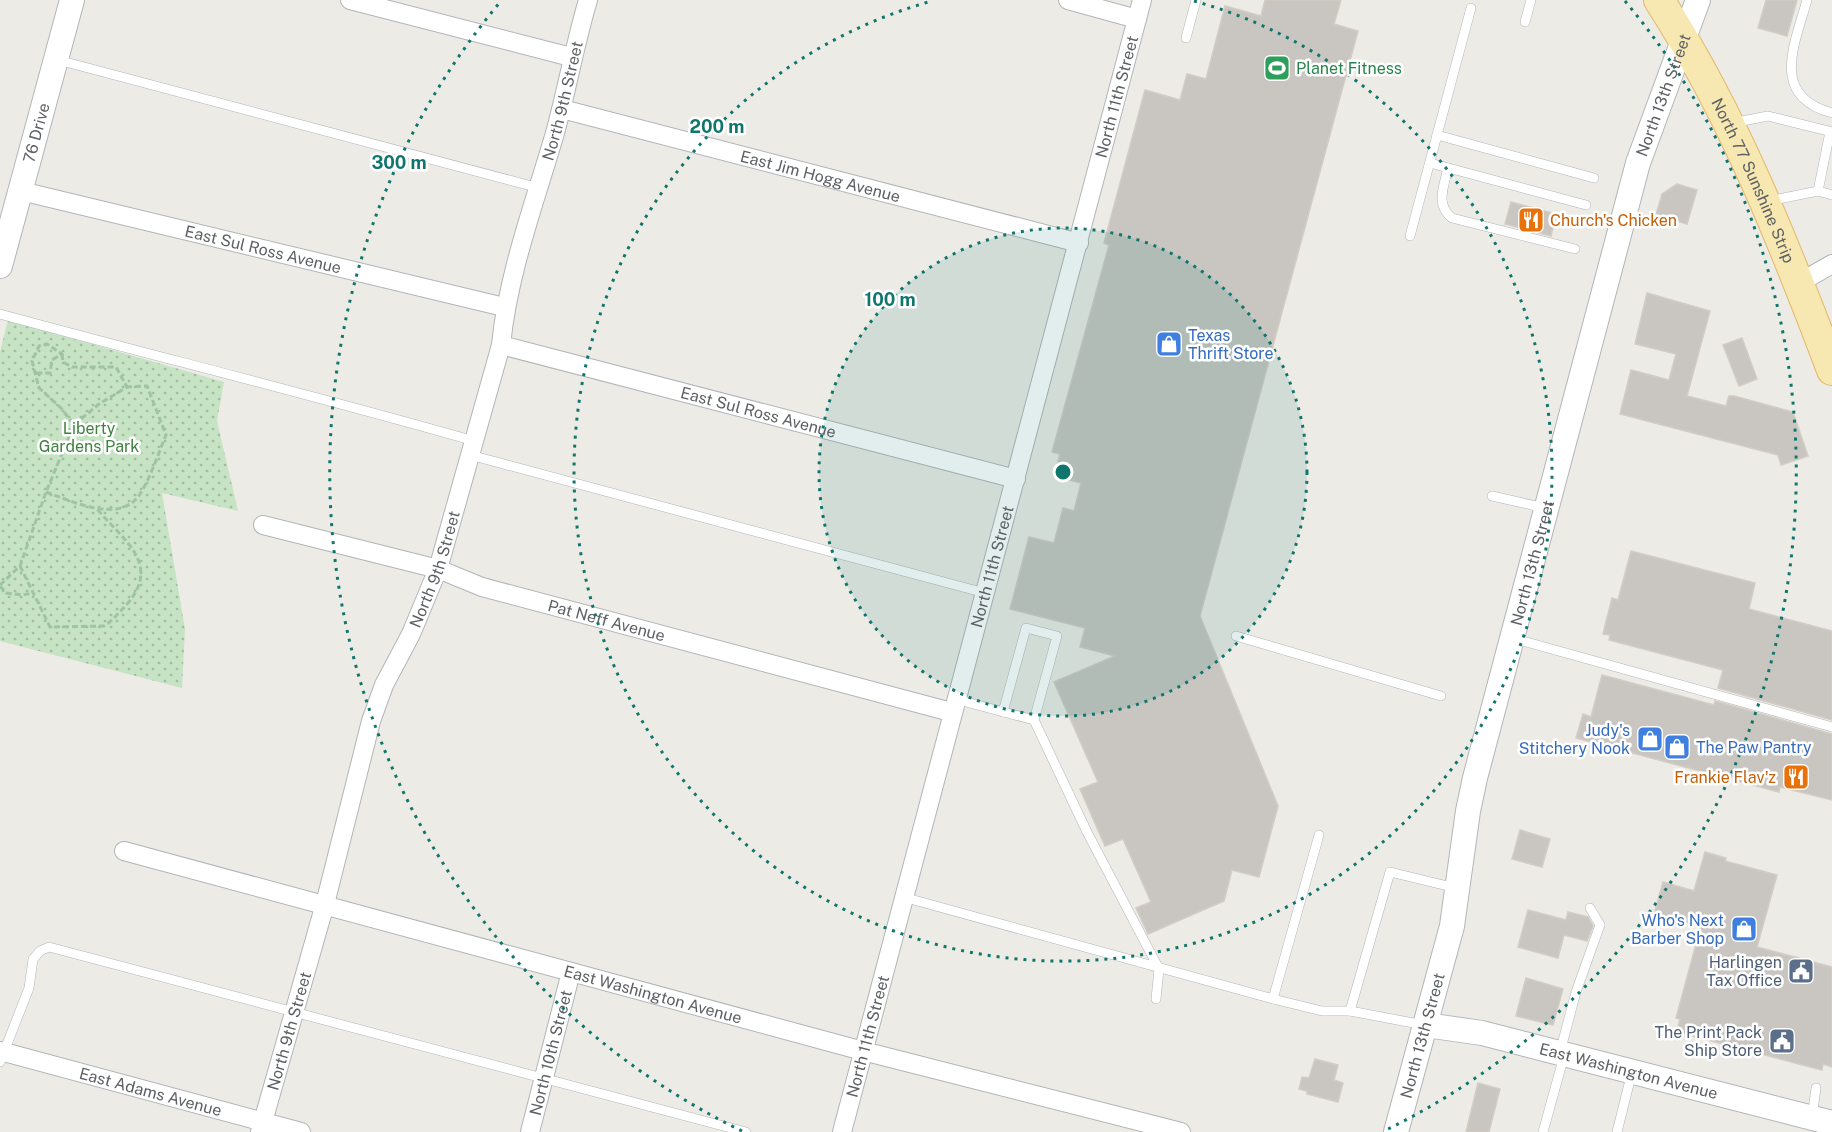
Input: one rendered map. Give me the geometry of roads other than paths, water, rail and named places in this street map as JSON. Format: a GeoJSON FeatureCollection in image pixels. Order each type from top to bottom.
{"type":"FeatureCollection","features":[{"type":"Feature","properties":{"kind":"main road","name":"North 77 Sunshine Strip"},"geometry":{"type":"LineString","coordinates":[[1659,0],[1683,38],[1764,203],[1799,283],[1832,370]]}},
{"type":"Feature","properties":{"kind":"street","name":"76 Drive"},"geometry":{"type":"LineString","coordinates":[[0,266],[72,0]]}},
{"type":"Feature","properties":{"kind":"street"},"geometry":{"type":"LineString","coordinates":[[350,0],[571,57]]}},
{"type":"Feature","properties":{"kind":"street","name":"North 9th Street"},"geometry":{"type":"LineString","coordinates":[[261,1127],[325,904],[380,694],[411,634],[438,569],[501,345],[504,307],[562,109],[571,57],[588,0]]}},
{"type":"Feature","properties":{"kind":"street"},"geometry":{"type":"LineString","coordinates":[[1068,0],[1137,19]]}},
{"type":"Feature","properties":{"kind":"street","name":"North 11th Street"},"geometry":{"type":"LineString","coordinates":[[842,1132],[953,705],[1016,479],[1142,0]]}},
{"type":"Feature","properties":{"kind":"street","name":"North 13th Street"},"geometry":{"type":"LineString","coordinates":[[1396,1132],[1452,926],[1468,811],[1638,163],[1698,0]]}},
{"type":"Feature","properties":{"kind":"street","name":"East Jim Hogg Avenue"},"geometry":{"type":"LineString","coordinates":[[562,109],[1079,243]]}},
{"type":"Feature","properties":{"kind":"street","name":"East Sul Ross Avenue"},"geometry":{"type":"LineString","coordinates":[[21,191],[504,307]]}},
{"type":"Feature","properties":{"kind":"street"},"geometry":{"type":"LineString","coordinates":[[1799,283],[1832,264]]}},
{"type":"Feature","properties":{"kind":"street","name":"East Sul Ross Avenue"},"geometry":{"type":"LineString","coordinates":[[501,345],[1016,479]]}},
{"type":"Feature","properties":{"kind":"street","name":"Pat Neff Avenue"},"geometry":{"type":"LineString","coordinates":[[263,525],[438,569],[482,587],[953,705]]}},
{"type":"Feature","properties":{"kind":"street","name":"East Washington Avenue"},"geometry":{"type":"LineString","coordinates":[[124,851],[863,1051],[1125,1125],[1181,1132]]}},
{"type":"Feature","properties":{"kind":"street","name":"North 10th Street"},"geometry":{"type":"LineString","coordinates":[[530,1132],[571,972]]}},
{"type":"Feature","properties":{"kind":"street","name":"East Washington Avenue"},"geometry":{"type":"LineString","coordinates":[[1426,1025],[1482,1033],[1822,1121]]}},
{"type":"Feature","properties":{"kind":"street","name":"East Adams Avenue"},"geometry":{"type":"LineString","coordinates":[[1,1055],[261,1127],[301,1132]]}},
{"type":"Feature","properties":{"kind":"lane"},"geometry":{"type":"LineString","coordinates":[[1186,38],[1196,0]]}},
{"type":"Feature","properties":{"kind":"lane"},"geometry":{"type":"LineString","coordinates":[[1525,22],[1531,0]]}},
{"type":"Feature","properties":{"kind":"lane"},"geometry":{"type":"LineString","coordinates":[[1807,0],[1791,58],[1789,75],[1794,87],[1806,99],[1832,112]]}},
{"type":"Feature","properties":{"kind":"lane"},"geometry":{"type":"LineString","coordinates":[[1410,236],[1471,8]]}},
{"type":"Feature","properties":{"kind":"lane"},"geometry":{"type":"LineString","coordinates":[[56,59],[539,188]]}},
{"type":"Feature","properties":{"kind":"lane"},"geometry":{"type":"LineString","coordinates":[[1727,124],[1768,117],[1831,132],[1818,191]]}},
{"type":"Feature","properties":{"kind":"lane"},"geometry":{"type":"LineString","coordinates":[[1437,135],[1594,178]]}},
{"type":"Feature","properties":{"kind":"lane"},"geometry":{"type":"LineString","coordinates":[[1430,163],[1586,205]]}},
{"type":"Feature","properties":{"kind":"lane"},"geometry":{"type":"LineString","coordinates":[[1448,168],[1442,204],[1444,212],[1452,218],[1575,249]]}},
{"type":"Feature","properties":{"kind":"lane"},"geometry":{"type":"LineString","coordinates":[[1764,203],[1818,191],[1832,195]]}},
{"type":"Feature","properties":{"kind":"lane"},"geometry":{"type":"LineString","coordinates":[[0,314],[177,362],[309,394],[472,448],[985,593]]}},
{"type":"Feature","properties":{"kind":"lane"},"geometry":{"type":"LineString","coordinates":[[1492,496],[1546,509]]}},
{"type":"Feature","properties":{"kind":"lane"},"geometry":{"type":"LineString","coordinates":[[1003,712],[1026,628],[1057,636],[1034,720],[1087,832],[1159,969],[1155,999]]}},
{"type":"Feature","properties":{"kind":"lane"},"geometry":{"type":"LineString","coordinates":[[1236,636],[1441,696]]}},
{"type":"Feature","properties":{"kind":"lane"},"geometry":{"type":"LineString","coordinates":[[1512,638],[1832,727]]}},
{"type":"Feature","properties":{"kind":"lane"},"geometry":{"type":"LineString","coordinates":[[953,705],[1003,712],[1034,720]]}},
{"type":"Feature","properties":{"kind":"lane"},"geometry":{"type":"LineString","coordinates":[[1273,999],[1319,835]]}},
{"type":"Feature","properties":{"kind":"lane"},"geometry":{"type":"LineString","coordinates":[[1350,1011],[1390,872],[1456,888]]}},
{"type":"Feature","properties":{"kind":"lane"},"geometry":{"type":"LineString","coordinates":[[903,897],[1159,969],[1322,1011],[1350,1011],[1426,1025]]}},
{"type":"Feature","properties":{"kind":"lane"},"geometry":{"type":"LineString","coordinates":[[1544,1132],[1579,984],[1600,925],[1590,908]]}},
{"type":"Feature","properties":{"kind":"lane"},"geometry":{"type":"LineString","coordinates":[[1,1055],[29,988],[33,959],[48,947],[746,1132]]}},
{"type":"Feature","properties":{"kind":"lane"},"geometry":{"type":"LineString","coordinates":[[1617,1132],[1632,1072]]}},
{"type":"Feature","properties":{"kind":"lane"},"geometry":{"type":"LineString","coordinates":[[1816,1088],[1822,1121]]}},
{"type":"Feature","properties":{"kind":"place","name":"Planet Fitness"},"geometry":{"type":"Point","coordinates":[1277,68]}},
{"type":"Feature","properties":{"kind":"place","name":"Church's Chicken"},"geometry":{"type":"Point","coordinates":[1531,220]}},
{"type":"Feature","properties":{"kind":"place","name":"Texas Thrift Store"},"geometry":{"type":"Point","coordinates":[1169,344]}},
{"type":"Feature","properties":{"kind":"place","name":"Judy's Stitchery Nook"},"geometry":{"type":"Point","coordinates":[1650,739]}},
{"type":"Feature","properties":{"kind":"place","name":"The Paw Pantry"},"geometry":{"type":"Point","coordinates":[1677,747]}},
{"type":"Feature","properties":{"kind":"place","name":"Frankie Flav'z"},"geometry":{"type":"Point","coordinates":[1796,777]}},
{"type":"Feature","properties":{"kind":"place","name":"Who's Next Barber Shop"},"geometry":{"type":"Point","coordinates":[1744,929]}},
{"type":"Feature","properties":{"kind":"place","name":"Harlingen Tax Office"},"geometry":{"type":"Point","coordinates":[1801,971]}},
{"type":"Feature","properties":{"kind":"place","name":"The Print Pack Ship Store"},"geometry":{"type":"Point","coordinates":[1782,1041]}},
{"type":"Feature","properties":{"kind":"park label","name":"Liberty Gardens Park"},"geometry":{"type":"Point","coordinates":[89,437]}}]}
